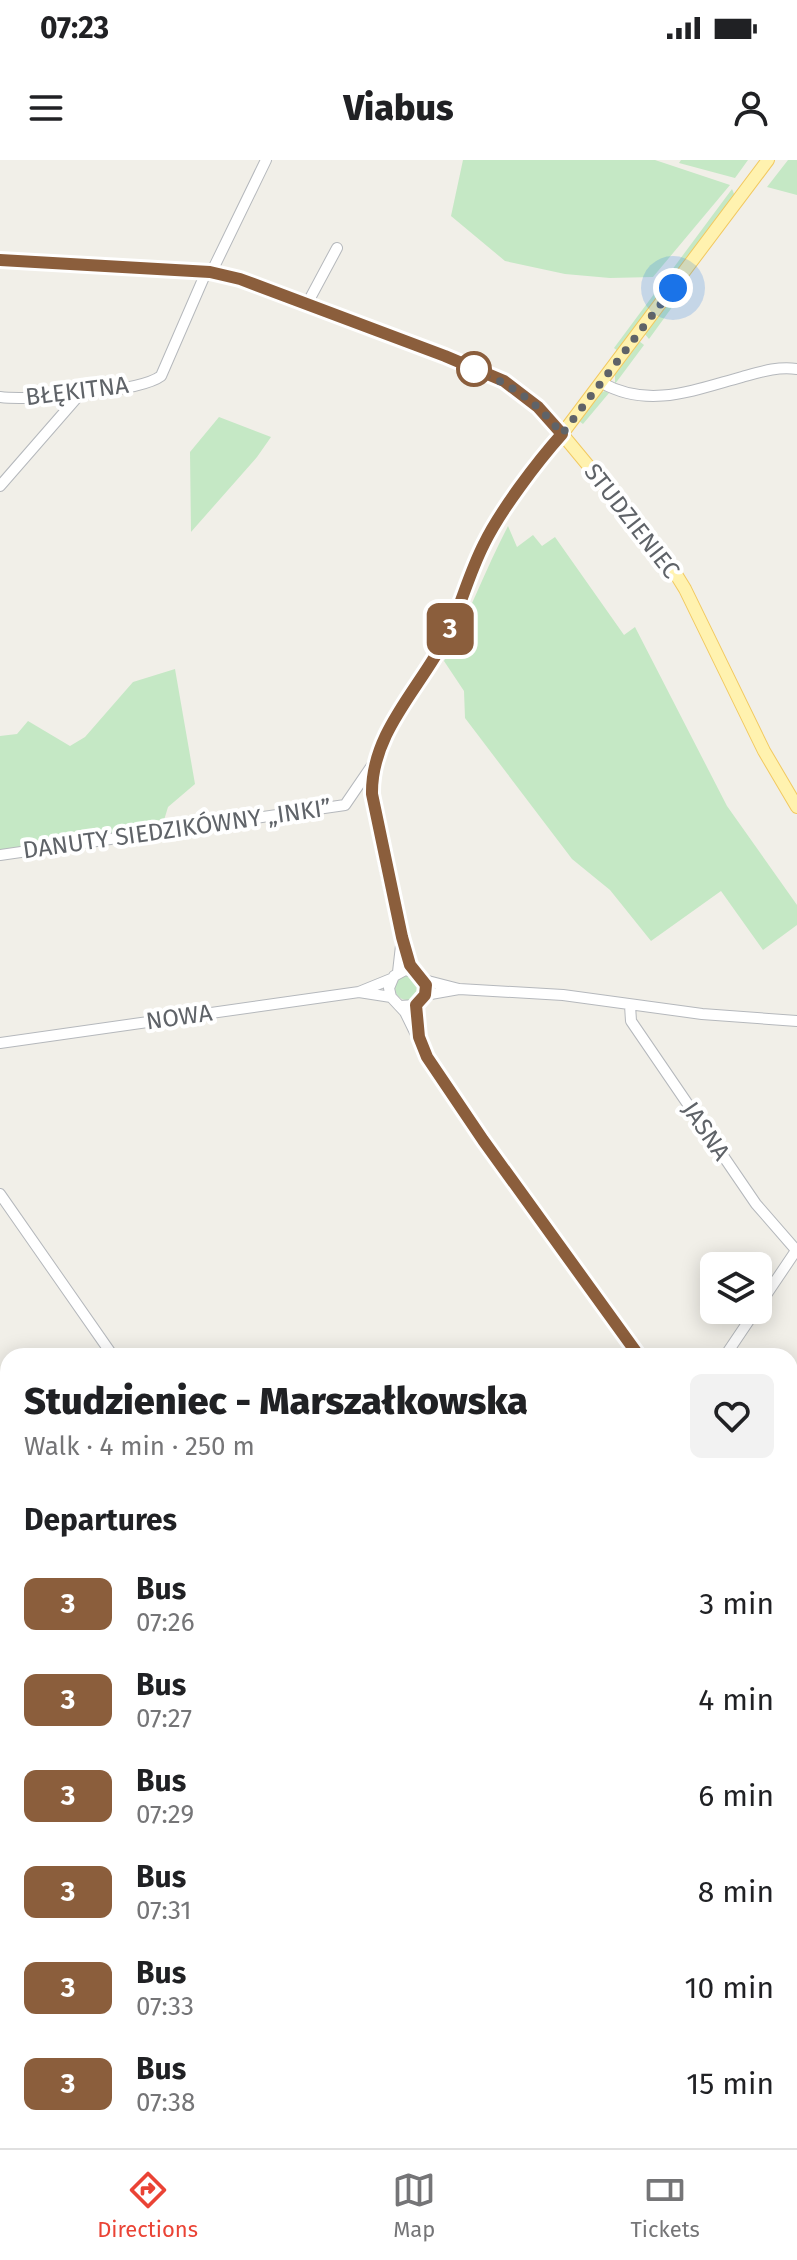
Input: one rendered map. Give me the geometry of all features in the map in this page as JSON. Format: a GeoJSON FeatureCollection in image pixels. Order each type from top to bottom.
{"type":"FeatureCollection","features":[{"type":"Feature","properties":{"kind":"main road"},"geometry":{"type":"LineString","coordinates":[[562,434],[768,160]]}},
{"type":"Feature","properties":{"kind":"main road","name":"STUDZIENIEC"},"geometry":{"type":"LineString","coordinates":[[562,434],[669,563],[685,589],[764,751],[797,807]]}},
{"type":"Feature","properties":{"kind":"street"},"geometry":{"type":"LineString","coordinates":[[210,272],[260,162]]}},
{"type":"Feature","properties":{"kind":"street"},"geometry":{"type":"LineString","coordinates":[[307,304],[337,248]]}},
{"type":"Feature","properties":{"kind":"street","name":"STUDZIENIEC"},"geometry":{"type":"LineString","coordinates":[[0,260],[210,272],[240,279],[504,381],[538,407],[562,434]]}},
{"type":"Feature","properties":{"kind":"street","name":"BŁĘKITNA"},"geometry":{"type":"LineString","coordinates":[[0,397],[18,399],[81,393],[153,382],[161,376],[170,359],[204,277],[210,272]]}},
{"type":"Feature","properties":{"kind":"street"},"geometry":{"type":"LineString","coordinates":[[602,383],[629,395],[667,395],[686,393],[775,368],[797,369]]}},
{"type":"Feature","properties":{"kind":"street"},"geometry":{"type":"LineString","coordinates":[[0,486],[81,393]]}},
{"type":"Feature","properties":{"kind":"street"},"geometry":{"type":"LineString","coordinates":[[425,995],[420,976],[410,965],[402,937],[375,815],[372,785],[378,757],[390,727],[444,641],[496,520],[562,434]]}},
{"type":"Feature","properties":{"kind":"street","name":"DANUTY SIEDZIKÓWNY „INKI”"},"geometry":{"type":"LineString","coordinates":[[0,855],[345,805],[378,757]]}},
{"type":"Feature","properties":{"kind":"street"},"geometry":{"type":"LineString","coordinates":[[402,937],[395,976],[389,988],[391,997],[400,1006],[427,1057],[483,1140],[633,1348]]}},
{"type":"Feature","properties":{"kind":"street"},"geometry":{"type":"LineString","coordinates":[[395,976],[405,970],[459,989]]}},
{"type":"Feature","properties":{"kind":"street","name":"NOWA"},"geometry":{"type":"LineString","coordinates":[[0,1043],[359,992],[395,976]]}},
{"type":"Feature","properties":{"kind":"street"},"geometry":{"type":"LineString","coordinates":[[400,1006],[416,1005],[425,995],[459,989],[563,995],[702,1014],[797,1021]]}},
{"type":"Feature","properties":{"kind":"street","name":"NOWA"},"geometry":{"type":"LineString","coordinates":[[359,992],[391,997]]}},
{"type":"Feature","properties":{"kind":"street"},"geometry":{"type":"LineString","coordinates":[[416,1005],[419,1037]]}},
{"type":"Feature","properties":{"kind":"street","name":"JASNA"},"geometry":{"type":"LineString","coordinates":[[630,1005],[631,1021],[756,1204],[797,1250]]}},
{"type":"Feature","properties":{"kind":"street"},"geometry":{"type":"LineString","coordinates":[[0,1194],[107,1348]]}},
{"type":"Feature","properties":{"kind":"street"},"geometry":{"type":"LineString","coordinates":[[772,1287],[797,1250]]}},
{"type":"Feature","properties":{"kind":"street"},"geometry":{"type":"LineString","coordinates":[[730,1348],[747,1324]]}},
{"type":"Feature","properties":{"kind":"green space"},"geometry":{"type":"Polygon","coordinates":[[[463,160],[655,160],[730,185],[653,277],[610,278],[565,274],[505,261],[451,216],[463,160]]]}},
{"type":"Feature","properties":{"kind":"green space"},"geometry":{"type":"Polygon","coordinates":[[[681,160],[748,160],[735,178],[679,163],[681,160]]]}},
{"type":"Feature","properties":{"kind":"green space"},"geometry":{"type":"Polygon","coordinates":[[[788,160],[797,160],[797,195],[767,187],[788,160]]]}},
{"type":"Feature","properties":{"kind":"green space"},"geometry":{"type":"Polygon","coordinates":[[[732,189],[735,196],[618,351],[614,348],[732,189]]]}},
{"type":"Feature","properties":{"kind":"green space"},"geometry":{"type":"Polygon","coordinates":[[[672,296],[678,299],[649,339],[644,333],[672,296]]]}},
{"type":"Feature","properties":{"kind":"green space"},"geometry":{"type":"Polygon","coordinates":[[[639,341],[644,345],[615,384],[615,372],[639,341]]]}},
{"type":"Feature","properties":{"kind":"green space"},"geometry":{"type":"Polygon","coordinates":[[[600,393],[609,393],[583,424],[579,421],[600,393]]]}},
{"type":"Feature","properties":{"kind":"green space"},"geometry":{"type":"Polygon","coordinates":[[[219,417],[271,437],[191,532],[190,452],[219,417]]]}},
{"type":"Feature","properties":{"kind":"green space"},"geometry":{"type":"Polygon","coordinates":[[[508,526],[517,547],[533,535],[542,546],[555,537],[624,635],[635,627],[727,806],[797,905],[797,925],[763,950],[721,891],[651,941],[610,890],[572,859],[465,718],[464,691],[444,661],[508,526]]]}},
{"type":"Feature","properties":{"kind":"green space"},"geometry":{"type":"Polygon","coordinates":[[[175,669],[195,784],[168,807],[161,830],[0,857],[0,736],[17,734],[28,721],[70,746],[85,737],[133,682],[175,669]]]}},
{"type":"Feature","properties":{"kind":"green space"},"geometry":{"type":"Polygon","coordinates":[[[407,976],[418,983],[419,988],[412,999],[407,1000],[396,993],[395,988],[402,977],[407,976]]]}},
{"type":"Feature","properties":{"kind":"bus line","name":"3"},"geometry":{"type":"LineString","coordinates":[[0,260],[210,272],[240,279],[504,381],[538,407],[562,434],[496,520],[444,641],[390,727],[373,775],[372,794],[402,937],[410,965],[426,985],[425,995],[416,1005],[415,1012],[419,1037],[427,1057],[633,1348]]}},
{"type":"Feature","properties":{"kind":"route"},"geometry":{"type":"LineString","coordinates":[[474,369],[504,381],[521,393],[562,434],[673,288]]}}]}
